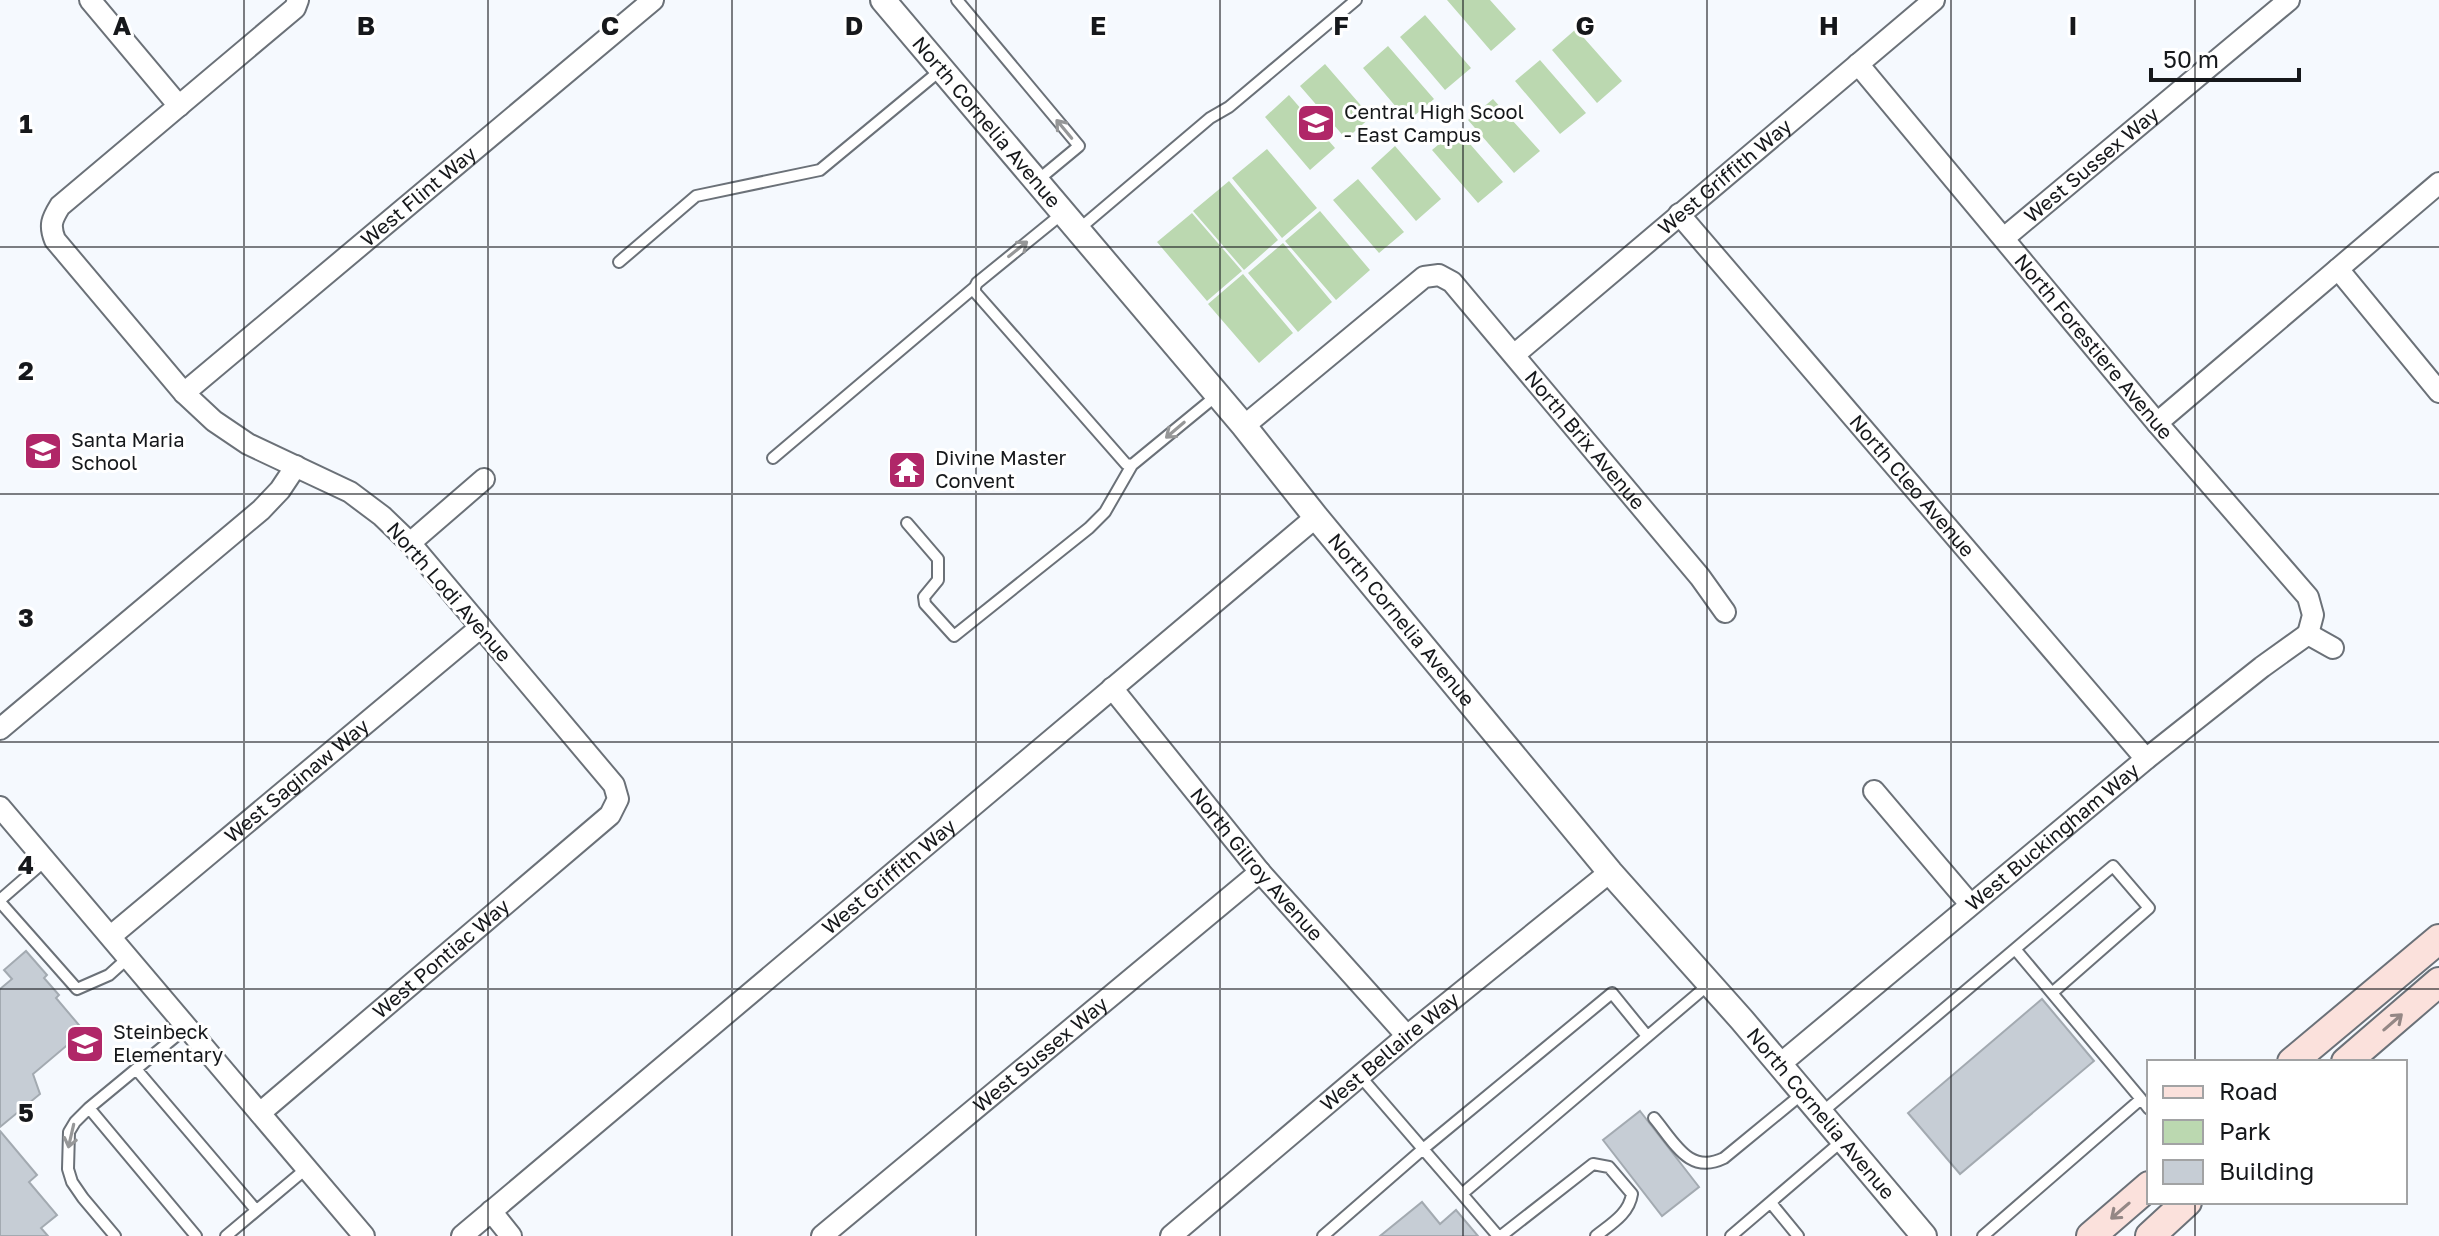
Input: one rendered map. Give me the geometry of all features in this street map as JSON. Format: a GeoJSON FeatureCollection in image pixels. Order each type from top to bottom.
{"type":"FeatureCollection","features":[{"type":"Feature","properties":{"kind":"main road"},"geometry":{"type":"LineString","coordinates":[[2294,1060],[2439,939]]}},
{"type":"Feature","properties":{"kind":"main road"},"geometry":{"type":"LineString","coordinates":[[2348,1060],[2439,982]]}},
{"type":"Feature","properties":{"kind":"main road"},"geometry":{"type":"LineString","coordinates":[[2091,1236],[2147,1188]]}},
{"type":"Feature","properties":{"kind":"main road"},"geometry":{"type":"LineString","coordinates":[[2150,1236],[2185,1204]]}},
{"type":"Feature","properties":{"kind":"street"},"geometry":{"type":"LineString","coordinates":[[90,0],[179,106],[295,8],[298,0]]}},
{"type":"Feature","properties":{"kind":"street","name":"North Cornelia Avenue"},"geometry":{"type":"LineString","coordinates":[[883,0],[1218,394],[1610,872],[1710,983],[1924,1236]]}},
{"type":"Feature","properties":{"kind":"street","name":"West Griffith Way"},"geometry":{"type":"LineString","coordinates":[[1514,355],[1934,0]]}},
{"type":"Feature","properties":{"kind":"street","name":"West Sussex Way"},"geometry":{"type":"LineString","coordinates":[[2004,238],[2289,0]]}},
{"type":"Feature","properties":{"kind":"street","name":"West Flint Way"},"geometry":{"type":"LineString","coordinates":[[184,393],[647,2]]}},
{"type":"Feature","properties":{"kind":"street","name":"North Forestiere Avenue"},"geometry":{"type":"LineString","coordinates":[[1858,64],[2157,423],[2308,597],[2313,615],[2308,634]]}},
{"type":"Feature","properties":{"kind":"street","name":"North Lodi Avenue"},"geometry":{"type":"LineString","coordinates":[[179,106],[60,206],[51,220],[55,240],[184,393],[214,421],[248,444],[350,492],[382,516],[410,543],[614,785],[618,799]]}},
{"type":"Feature","properties":{"kind":"street"},"geometry":{"type":"LineString","coordinates":[[2157,423],[2439,183]]}},
{"type":"Feature","properties":{"kind":"street","name":"North Cleo Avenue"},"geometry":{"type":"LineString","coordinates":[[1679,214],[2146,759]]}},
{"type":"Feature","properties":{"kind":"street"},"geometry":{"type":"LineString","coordinates":[[2338,269],[2439,392]]}},
{"type":"Feature","properties":{"kind":"street","name":"North Brix Avenue"},"geometry":{"type":"LineString","coordinates":[[1244,426],[1424,277],[1439,275],[1452,282],[1514,355],[1700,577],[1725,612]]}},
{"type":"Feature","properties":{"kind":"street"},"geometry":{"type":"LineString","coordinates":[[0,729],[261,510],[280,490],[296,466]]}},
{"type":"Feature","properties":{"kind":"street"},"geometry":{"type":"LineString","coordinates":[[410,543],[484,479]]}},
{"type":"Feature","properties":{"kind":"street","name":"West Griffith Way"},"geometry":{"type":"LineString","coordinates":[[462,1236],[1316,517]]}},
{"type":"Feature","properties":{"kind":"street","name":"West Saginaw Way"},"geometry":{"type":"LineString","coordinates":[[111,936],[481,627]]}},
{"type":"Feature","properties":{"kind":"street"},"geometry":{"type":"LineString","coordinates":[[2308,634],[2333,648]]}},
{"type":"Feature","properties":{"kind":"street","name":"West Buckingham Way"},"geometry":{"type":"LineString","coordinates":[[1779,1065],[2146,759],[2308,634]]}},
{"type":"Feature","properties":{"kind":"street","name":"North Gilroy Avenue"},"geometry":{"type":"LineString","coordinates":[[1112,688],[1260,872],[1407,1036]]}},
{"type":"Feature","properties":{"kind":"street"},"geometry":{"type":"LineString","coordinates":[[1874,791],[1970,904]]}},
{"type":"Feature","properties":{"kind":"street","name":"West Pontiac Way"},"geometry":{"type":"LineString","coordinates":[[260,1113],[610,815],[618,799]]}},
{"type":"Feature","properties":{"kind":"street"},"geometry":{"type":"LineString","coordinates":[[0,807],[364,1236]]}},
{"type":"Feature","properties":{"kind":"street","name":"West Sussex Way"},"geometry":{"type":"LineString","coordinates":[[822,1236],[1260,872]]}},
{"type":"Feature","properties":{"kind":"street","name":"West Bellaire Way"},"geometry":{"type":"LineString","coordinates":[[1171,1236],[1407,1036],[1610,872]]}},
{"type":"Feature","properties":{"kind":"street"},"geometry":{"type":"LineString","coordinates":[[491,1211],[511,1236]]}},
{"type":"Feature","properties":{"kind":"lane"},"geometry":{"type":"LineString","coordinates":[[957,0],[1079,146],[1036,181]]}},
{"type":"Feature","properties":{"kind":"lane"},"geometry":{"type":"LineString","coordinates":[[773,458],[977,283],[1070,222],[1229,107],[1356,0]]}},
{"type":"Feature","properties":{"kind":"lane"},"geometry":{"type":"LineString","coordinates":[[619,262],[696,196],[820,170],[942,69]]}},
{"type":"Feature","properties":{"kind":"lane"},"geometry":{"type":"LineString","coordinates":[[975,287],[975,292],[1126,464],[1132,465]]}},
{"type":"Feature","properties":{"kind":"lane"},"geometry":{"type":"LineString","coordinates":[[907,523],[938,559],[938,580],[924,597],[925,604],[954,636],[1089,528],[1109,505],[1132,465],[1218,394]]}},
{"type":"Feature","properties":{"kind":"lane"},"geometry":{"type":"LineString","coordinates":[[46,860],[0,901],[77,989],[109,975],[129,957]]}},
{"type":"Feature","properties":{"kind":"lane"},"geometry":{"type":"LineString","coordinates":[[1821,1113],[2113,866],[2149,908],[2052,993]]}},
{"type":"Feature","properties":{"kind":"lane"},"geometry":{"type":"LineString","coordinates":[[2015,949],[2147,1106]]}},
{"type":"Feature","properties":{"kind":"lane"},"geometry":{"type":"LineString","coordinates":[[1462,1194],[1710,983]]}},
{"type":"Feature","properties":{"kind":"lane"},"geometry":{"type":"LineString","coordinates":[[1323,1236],[1612,993],[1647,1036]]}},
{"type":"Feature","properties":{"kind":"lane"},"geometry":{"type":"LineString","coordinates":[[115,1236],[72,1182],[68,1169],[69,1132],[89,1108],[187,1027]]}},
{"type":"Feature","properties":{"kind":"lane"},"geometry":{"type":"LineString","coordinates":[[136,1069],[256,1210]]}},
{"type":"Feature","properties":{"kind":"lane"},"geometry":{"type":"LineString","coordinates":[[1360,1076],[1500,1236],[1593,1164],[1609,1167],[1632,1194],[1624,1213],[1596,1236]]}},
{"type":"Feature","properties":{"kind":"lane"},"geometry":{"type":"LineString","coordinates":[[1654,1118],[1691,1161],[1710,1164],[1724,1158],[1803,1092]]}},
{"type":"Feature","properties":{"kind":"lane"},"geometry":{"type":"LineString","coordinates":[[1983,1236],[2141,1099]]}},
{"type":"Feature","properties":{"kind":"lane"},"geometry":{"type":"LineString","coordinates":[[89,1108],[196,1236]]}},
{"type":"Feature","properties":{"kind":"lane"},"geometry":{"type":"LineString","coordinates":[[1731,1236],[1844,1139]]}},
{"type":"Feature","properties":{"kind":"lane"},"geometry":{"type":"LineString","coordinates":[[226,1236],[307,1168]]}},
{"type":"Feature","properties":{"kind":"lane"},"geometry":{"type":"LineString","coordinates":[[1771,1203],[1798,1236]]}},
{"type":"Feature","properties":{"kind":"green space"},"geometry":{"type":"Polygon","coordinates":[[[1447,0],[1490,0],[1516,29],[1491,51],[1447,0]]]}},
{"type":"Feature","properties":{"kind":"green space"},"geometry":{"type":"Polygon","coordinates":[[[1425,15],[1471,68],[1445,90],[1400,37],[1425,15]]]}},
{"type":"Feature","properties":{"kind":"green space"},"geometry":{"type":"Polygon","coordinates":[[[1576,29],[1622,81],[1597,103],[1552,50],[1576,29]]]}},
{"type":"Feature","properties":{"kind":"green space"},"geometry":{"type":"Polygon","coordinates":[[[1388,46],[1434,99],[1408,121],[1363,68],[1388,46]]]}},
{"type":"Feature","properties":{"kind":"green space"},"geometry":{"type":"Polygon","coordinates":[[[1540,60],[1586,113],[1560,134],[1515,81],[1540,60]]]}},
{"type":"Feature","properties":{"kind":"green space"},"geometry":{"type":"Polygon","coordinates":[[[1325,64],[1371,117],[1346,139],[1300,86],[1325,64]]]}},
{"type":"Feature","properties":{"kind":"green space"},"geometry":{"type":"Polygon","coordinates":[[[1289,95],[1335,148],[1310,170],[1265,117],[1289,95]]]}},
{"type":"Feature","properties":{"kind":"green space"},"geometry":{"type":"Polygon","coordinates":[[[1493,99],[1540,151],[1514,173],[1468,120],[1493,99]]]}},
{"type":"Feature","properties":{"kind":"green space"},"geometry":{"type":"Polygon","coordinates":[[[1457,129],[1503,182],[1478,203],[1432,150],[1457,129]]]}},
{"type":"Feature","properties":{"kind":"green space"},"geometry":{"type":"Polygon","coordinates":[[[1395,146],[1441,199],[1416,221],[1371,168],[1395,146]]]}},
{"type":"Feature","properties":{"kind":"green space"},"geometry":{"type":"Polygon","coordinates":[[[1267,149],[1317,208],[1282,238],[1232,178],[1267,149]]]}},
{"type":"Feature","properties":{"kind":"green space"},"geometry":{"type":"Polygon","coordinates":[[[1358,179],[1404,232],[1379,253],[1333,200],[1358,179]]]}},
{"type":"Feature","properties":{"kind":"green space"},"geometry":{"type":"Polygon","coordinates":[[[1229,181],[1278,240],[1244,270],[1193,211],[1229,181]]]}},
{"type":"Feature","properties":{"kind":"green space"},"geometry":{"type":"Polygon","coordinates":[[[1320,211],[1370,270],[1336,300],[1285,241],[1320,211]]]}},
{"type":"Feature","properties":{"kind":"green space"},"geometry":{"type":"Polygon","coordinates":[[[1192,213],[1242,271],[1207,301],[1157,242],[1192,213]]]}},
{"type":"Feature","properties":{"kind":"green space"},"geometry":{"type":"Polygon","coordinates":[[[1283,243],[1332,302],[1298,332],[1248,273],[1283,243]]]}},
{"type":"Feature","properties":{"kind":"green space"},"geometry":{"type":"Polygon","coordinates":[[[1243,274],[1293,333],[1259,363],[1208,304],[1243,274]]]}},
{"type":"Feature","properties":{"kind":"building","name":"Steinbeck Elementary"},"geometry":{"type":"Polygon","coordinates":[[[26,951],[47,975],[44,978],[59,995],[56,998],[84,1031],[33,1074],[40,1094],[0,1127],[0,989],[12,979],[4,970],[26,951]]]}},
{"type":"Feature","properties":{"kind":"building"},"geometry":{"type":"Polygon","coordinates":[[[2042,999],[2094,1061],[1960,1174],[1908,1113],[2042,999]]]}},
{"type":"Feature","properties":{"kind":"building"},"geometry":{"type":"Polygon","coordinates":[[[1640,1111],[1699,1187],[1662,1216],[1603,1140],[1640,1111]]]}},
{"type":"Feature","properties":{"kind":"building"},"geometry":{"type":"Polygon","coordinates":[[[0,1131],[37,1175],[29,1182],[57,1215],[41,1228],[48,1236],[0,1236],[0,1131]]]}},
{"type":"Feature","properties":{"kind":"building"},"geometry":{"type":"Polygon","coordinates":[[[1422,1202],[1440,1224],[1456,1210],[1478,1236],[1380,1236],[1422,1202]]]}},
{"type":"Feature","properties":{"kind":"place","name":"Central High Scool - East Campus"},"geometry":{"type":"Point","coordinates":[1316,123]}},
{"type":"Feature","properties":{"kind":"place","name":"Santa Maria School"},"geometry":{"type":"Point","coordinates":[43,451]}},
{"type":"Feature","properties":{"kind":"place","name":"Divine Master Convent"},"geometry":{"type":"Point","coordinates":[907,470]}},
{"type":"Feature","properties":{"kind":"place","name":"Steinbeck Elementary"},"geometry":{"type":"Point","coordinates":[85,1044]}}]}
